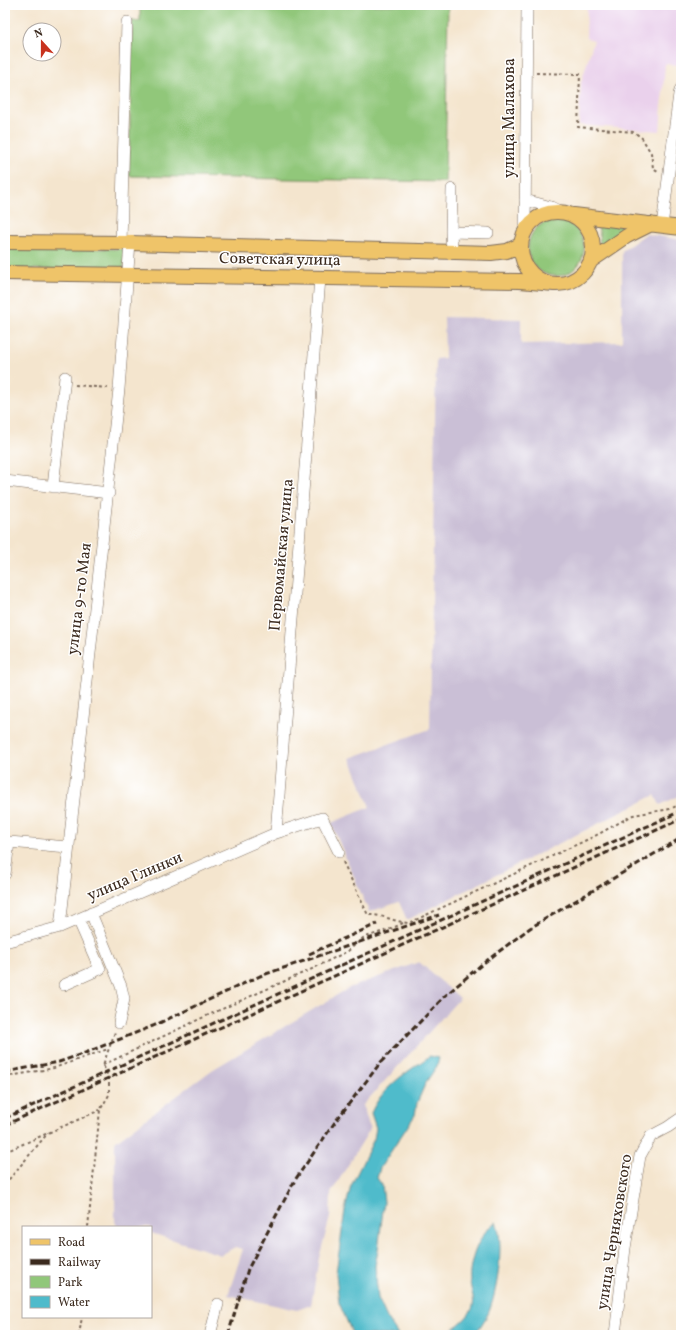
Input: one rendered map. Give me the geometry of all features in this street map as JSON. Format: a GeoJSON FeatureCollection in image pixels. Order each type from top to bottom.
{"type":"FeatureCollection","features":[{"type":"Feature","properties":{"kind":"main road"},"geometry":{"type":"LineString","coordinates":[[554,284],[544,282],[533,275],[522,259],[520,245],[524,231],[531,222],[542,214],[551,211],[681,228]]}},
{"type":"Feature","properties":{"kind":"main road"},"geometry":{"type":"LineString","coordinates":[[567,213],[582,221],[590,232],[594,242],[592,260]]}},
{"type":"Feature","properties":{"kind":"main road","name":"Советская улица"},"geometry":{"type":"LineString","coordinates":[[5,273],[520,281],[554,284],[567,283],[574,280],[586,270],[592,260],[627,236],[656,225]]}},
{"type":"Feature","properties":{"kind":"main road","name":"Советская улица"},"geometry":{"type":"LineString","coordinates":[[5,242],[125,243],[452,252],[499,252],[507,251],[520,245]]}},
{"type":"Feature","properties":{"kind":"street","name":"улица Малахова"},"geometry":{"type":"LineString","coordinates":[[524,231],[527,5]]}},
{"type":"Feature","properties":{"kind":"street","name":"улица 9-го Мая"},"geometry":{"type":"LineString","coordinates":[[60,927],[120,389],[127,274],[125,243],[127,22]]}},
{"type":"Feature","properties":{"kind":"street"},"geometry":{"type":"LineString","coordinates":[[656,225],[668,174],[681,88]]}},
{"type":"Feature","properties":{"kind":"street"},"geometry":{"type":"LineString","coordinates":[[452,189],[450,232],[452,252]]}},
{"type":"Feature","properties":{"kind":"street"},"geometry":{"type":"LineString","coordinates":[[525,200],[567,213]]}},
{"type":"Feature","properties":{"kind":"street"},"geometry":{"type":"LineString","coordinates":[[450,232],[488,233]]}},
{"type":"Feature","properties":{"kind":"street","name":"Первомайская улица"},"geometry":{"type":"LineString","coordinates":[[276,833],[320,278]]}},
{"type":"Feature","properties":{"kind":"street"},"geometry":{"type":"LineString","coordinates":[[53,487],[64,381]]}},
{"type":"Feature","properties":{"kind":"street"},"geometry":{"type":"LineString","coordinates":[[5,481],[109,493]]}},
{"type":"Feature","properties":{"kind":"street","name":"улица Глинки"},"geometry":{"type":"LineString","coordinates":[[5,942],[60,927],[276,833],[322,818],[339,852]]}},
{"type":"Feature","properties":{"kind":"street"},"geometry":{"type":"LineString","coordinates":[[5,874],[9,842],[68,847]]}},
{"type":"Feature","properties":{"kind":"street"},"geometry":{"type":"LineString","coordinates":[[91,913],[121,986],[124,999],[119,1023]]}},
{"type":"Feature","properties":{"kind":"street"},"geometry":{"type":"LineString","coordinates":[[64,985],[100,969],[78,919]]}},
{"type":"Feature","properties":{"kind":"street","name":"улица Черняховского"},"geometry":{"type":"LineString","coordinates":[[615,1335],[625,1248],[640,1156],[652,1136],[668,1128],[681,1118]]}},
{"type":"Feature","properties":{"kind":"street"},"geometry":{"type":"LineString","coordinates":[[210,1335],[218,1304]]}},
{"type":"Feature","properties":{"kind":"path"},"geometry":{"type":"LineString","coordinates":[[526,72],[580,74],[578,127],[634,132],[642,138],[651,153],[653,168],[668,174]]}},
{"type":"Feature","properties":{"kind":"path"},"geometry":{"type":"LineString","coordinates":[[64,381],[120,389]]}},
{"type":"Feature","properties":{"kind":"path"},"geometry":{"type":"LineString","coordinates":[[103,1065],[204,1017],[312,969],[348,951],[363,938],[404,923],[409,923],[595,836],[633,815],[670,809],[681,804]]}},
{"type":"Feature","properties":{"kind":"path"},"geometry":{"type":"LineString","coordinates":[[339,852],[368,915],[377,915],[404,923]]}},
{"type":"Feature","properties":{"kind":"path"},"geometry":{"type":"LineString","coordinates":[[88,1226],[100,1110],[109,1095],[109,1078],[103,1065],[119,1023]]}},
{"type":"Feature","properties":{"kind":"path"},"geometry":{"type":"LineString","coordinates":[[5,1077],[54,1068],[108,1049]]}},
{"type":"Feature","properties":{"kind":"path"},"geometry":{"type":"LineString","coordinates":[[5,1152],[100,1110]]}},
{"type":"Feature","properties":{"kind":"path"},"geometry":{"type":"LineString","coordinates":[[5,1184],[48,1132]]}},
{"type":"Feature","properties":{"kind":"path"},"geometry":{"type":"LineString","coordinates":[[79,1335],[82,1318]]}},
{"type":"Feature","properties":{"kind":"shaded area"},"geometry":{"type":"Polygon","coordinates":[[[587,5],[681,5],[681,65],[665,64],[660,131],[579,125],[581,83],[594,40],[586,38],[587,5]]]}},
{"type":"Feature","properties":{"kind":"shaded area"},"geometry":{"type":"Polygon","coordinates":[[[646,234],[681,240],[681,795],[660,805],[655,795],[407,920],[399,902],[369,912],[331,823],[370,807],[350,758],[430,729],[436,359],[445,358],[444,317],[521,319],[521,344],[622,342],[622,251],[646,234]]]}},
{"type":"Feature","properties":{"kind":"shaded area"},"geometry":{"type":"Polygon","coordinates":[[[419,962],[460,998],[363,1105],[370,1129],[331,1193],[330,1217],[319,1258],[311,1305],[297,1310],[228,1295],[243,1249],[235,1247],[221,1255],[152,1233],[152,1226],[117,1226],[115,1221],[115,1142],[212,1070],[349,988],[419,962]]]}},
{"type":"Feature","properties":{"kind":"green space"},"geometry":{"type":"Polygon","coordinates":[[[140,5],[448,5],[445,182],[129,176],[132,21],[140,21],[140,5]]]}},
{"type":"Feature","properties":{"kind":"green space"},"geometry":{"type":"Polygon","coordinates":[[[551,220],[561,220],[576,228],[582,237],[584,248],[582,259],[576,268],[561,276],[551,276],[540,271],[533,264],[528,253],[528,243],[533,232],[540,225],[551,220]]]}},
{"type":"Feature","properties":{"kind":"green space"},"geometry":{"type":"Polygon","coordinates":[[[595,222],[626,227],[600,248],[599,230],[595,222]]]}},
{"type":"Feature","properties":{"kind":"green space"},"geometry":{"type":"Polygon","coordinates":[[[5,248],[124,249],[124,270],[5,269],[5,248]]]}},
{"type":"Feature","properties":{"kind":"water"},"geometry":{"type":"Polygon","coordinates":[[[430,1056],[439,1058],[437,1066],[426,1082],[417,1103],[415,1115],[380,1168],[377,1178],[382,1185],[384,1202],[375,1266],[378,1298],[388,1320],[398,1335],[353,1335],[339,1303],[336,1273],[345,1210],[351,1186],[374,1139],[376,1128],[371,1113],[382,1095],[396,1081],[430,1056]]]}},
{"type":"Feature","properties":{"kind":"water"},"geometry":{"type":"Polygon","coordinates":[[[496,1222],[500,1242],[499,1268],[497,1282],[488,1314],[474,1335],[442,1335],[463,1321],[472,1309],[473,1299],[470,1275],[473,1258],[484,1233],[496,1222]]]}},
{"type":"Feature","properties":{"kind":"railway"},"geometry":{"type":"LineString","coordinates":[[5,1118],[681,811]]}},
{"type":"Feature","properties":{"kind":"railway"},"geometry":{"type":"LineString","coordinates":[[5,1125],[681,819]]}},
{"type":"Feature","properties":{"kind":"railway"},"geometry":{"type":"LineString","coordinates":[[228,1335],[248,1269],[295,1180],[335,1122],[381,1062],[445,996],[481,965],[530,928],[681,838]]}},
{"type":"Feature","properties":{"kind":"railway"},"geometry":{"type":"LineString","coordinates":[[5,1072],[59,1062],[85,1053],[153,1026],[260,976],[439,915]]}},
{"type":"Feature","properties":{"kind":"railway"},"geometry":{"type":"LineString","coordinates":[[309,954],[377,924]]}}]}
